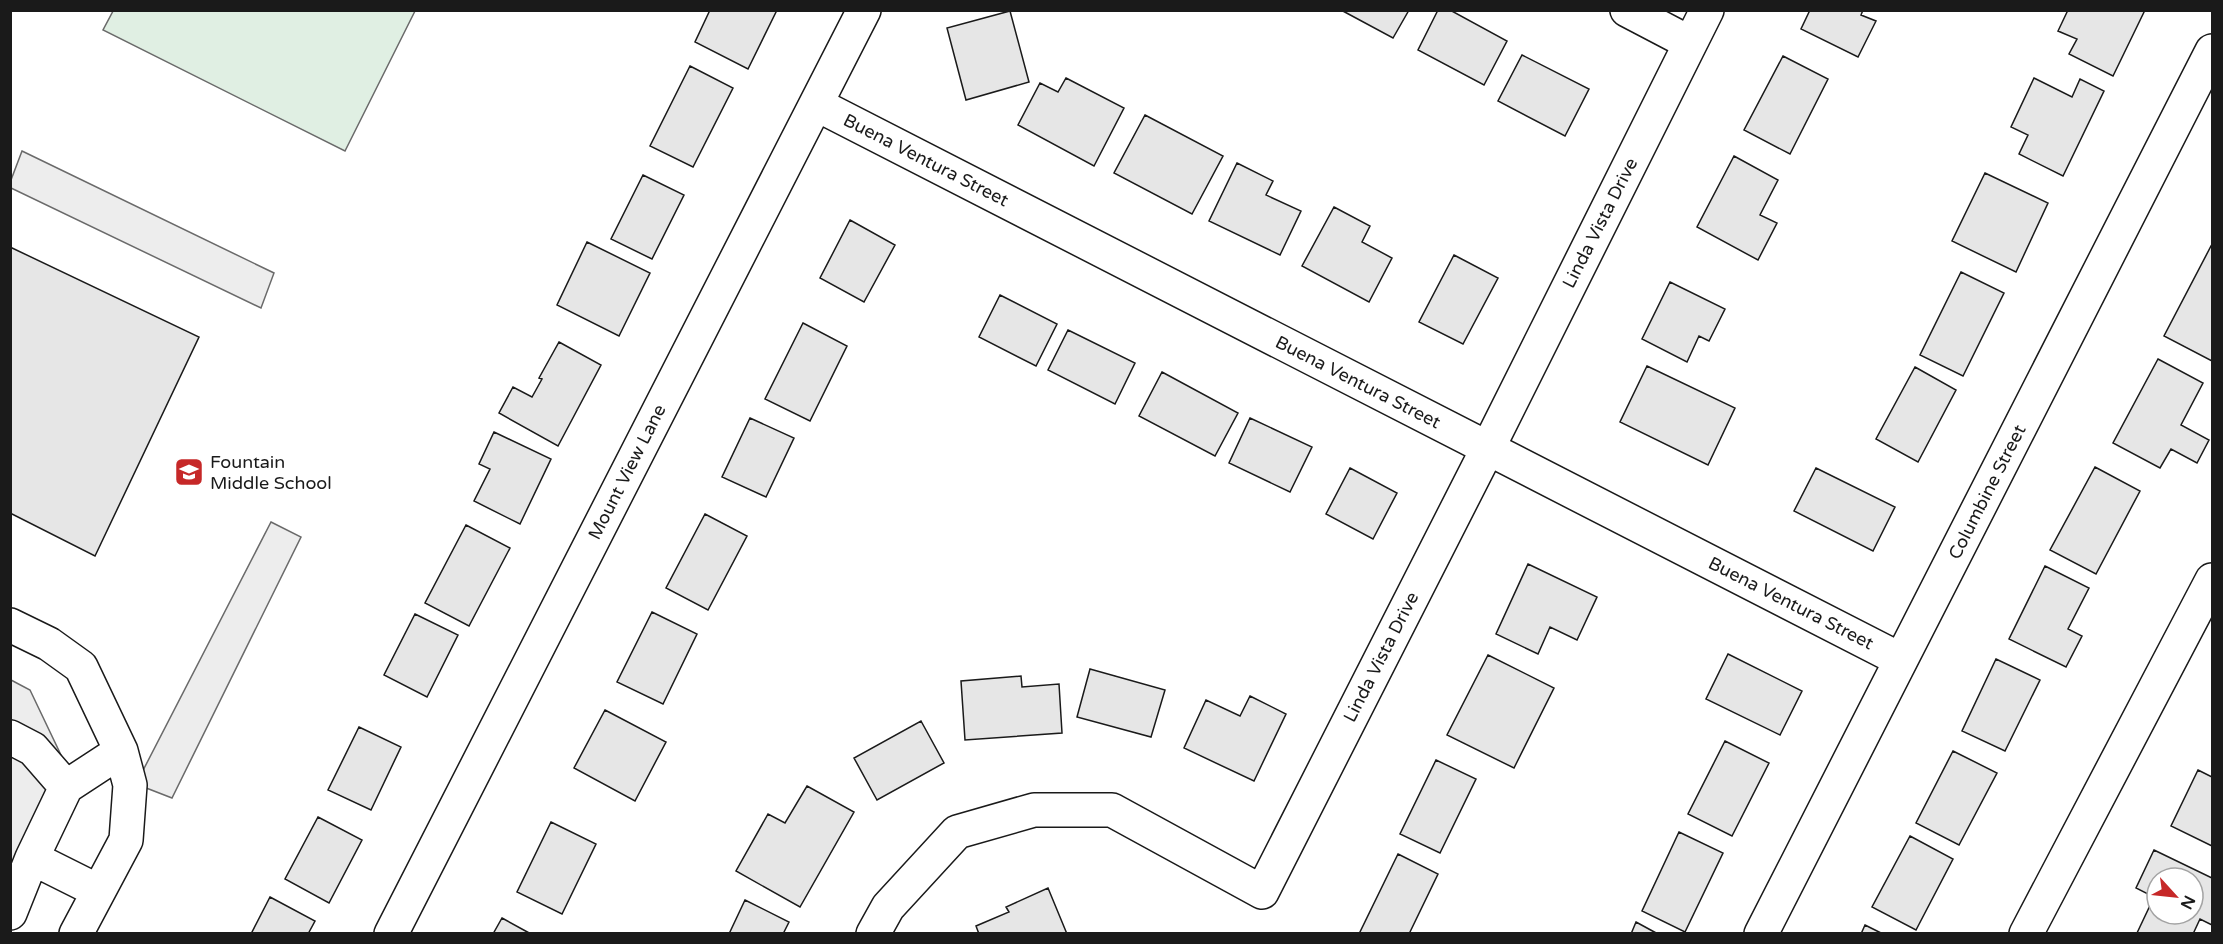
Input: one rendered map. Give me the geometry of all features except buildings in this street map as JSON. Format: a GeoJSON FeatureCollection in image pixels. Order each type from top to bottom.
{"type":"FeatureCollection","features":[{"type":"Feature","properties":{"kind":"street","name":"Mount View Lane"},"geometry":{"type":"LineString","coordinates":[[391,933],[864,10]]}},
{"type":"Feature","properties":{"kind":"street"},"geometry":{"type":"LineString","coordinates":[[1627,10],[1690,43]]}},
{"type":"Feature","properties":{"kind":"street","name":"Linda Vista Drive"},"geometry":{"type":"LineString","coordinates":[[873,933],[888,907],[957,832],[1035,810],[1112,810],[1262,892],[1707,10]]}},
{"type":"Feature","properties":{"kind":"street","name":"Columbine Street"},"geometry":{"type":"LineString","coordinates":[[1761,933],[2212,51]]}},
{"type":"Feature","properties":{"kind":"street","name":"Buena Ventura Street"},"geometry":{"type":"LineString","coordinates":[[816,104],[1901,660]]}},
{"type":"Feature","properties":{"kind":"street"},"geometry":{"type":"LineString","coordinates":[[2026,933],[2212,580]]}},
{"type":"Feature","properties":{"kind":"street"},"geometry":{"type":"LineString","coordinates":[[10,625],[49,644],[81,667],[121,751],[130,785],[126,840],[76,933]]}},
{"type":"Feature","properties":{"kind":"street"},"geometry":{"type":"LineString","coordinates":[[10,737],[33,748],[66,787]]}},
{"type":"Feature","properties":{"kind":"street"},"geometry":{"type":"LineString","coordinates":[[10,913],[32,858],[66,787],[121,751]]}},
{"type":"Feature","properties":{"kind":"street"},"geometry":{"type":"LineString","coordinates":[[32,858],[98,891]]}},
{"type":"Feature","properties":{"kind":"green space"},"geometry":{"type":"Polygon","coordinates":[[[113,10],[415,11],[345,151],[103,30],[113,10]]]}},
{"type":"Feature","properties":{"kind":"shaded area"},"geometry":{"type":"Polygon","coordinates":[[[22,151],[274,273],[261,308],[11,188],[11,180],[22,151]]]}},
{"type":"Feature","properties":{"kind":"shaded area"},"geometry":{"type":"Polygon","coordinates":[[[271,522],[301,537],[172,798],[136,784],[271,522]]]}},
{"type":"Feature","properties":{"kind":"shaded area"},"geometry":{"type":"Polygon","coordinates":[[[11,680],[30,690],[71,776],[11,906],[11,680]]]}},
{"type":"Feature","properties":{"kind":"place","name":"Fountain Middle School"},"geometry":{"type":"Point","coordinates":[189,472]}}]}
